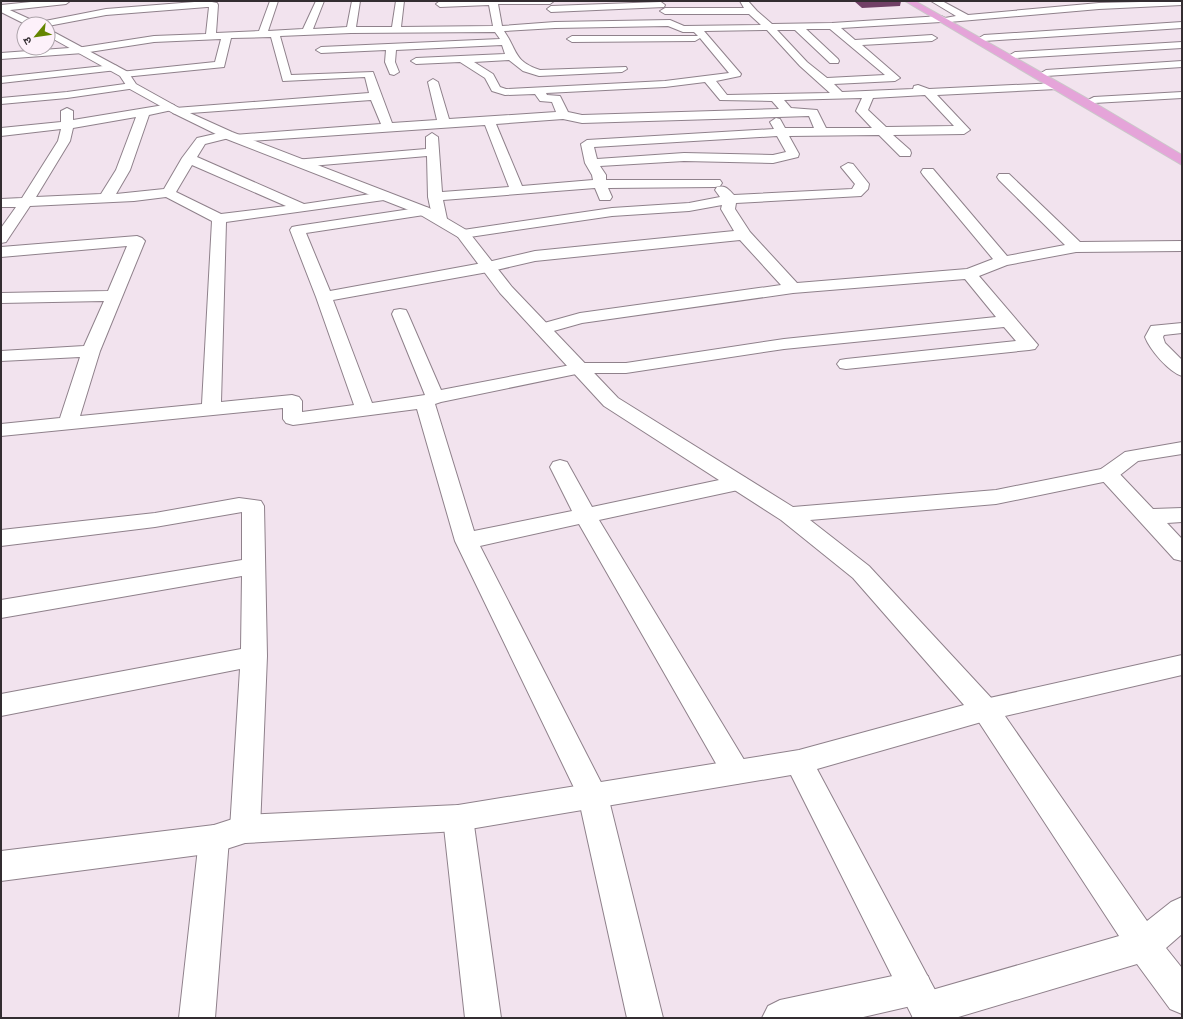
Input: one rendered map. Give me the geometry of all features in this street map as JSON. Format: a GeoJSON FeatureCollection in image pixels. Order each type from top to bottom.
{"type":"FeatureCollection","features":[{"type":"Feature","properties":{"kind":"main road"},"geometry":{"type":"LineString","coordinates":[[909,1],[984,38],[1016,58],[1032,71],[1182,161]]}},
{"type":"Feature","properties":{"kind":"main road"},"geometry":{"type":"LineString","coordinates":[[917,1],[945,19],[1094,100],[1182,154]]}},
{"type":"Feature","properties":{"kind":"street"},"geometry":{"type":"LineString","coordinates":[[1,9],[66,1]]}},
{"type":"Feature","properties":{"kind":"street"},"geometry":{"type":"LineString","coordinates":[[100,1],[106,12],[126,22]]}},
{"type":"Feature","properties":{"kind":"street"},"geometry":{"type":"LineString","coordinates":[[262,35],[274,1]]}},
{"type":"Feature","properties":{"kind":"street"},"geometry":{"type":"LineString","coordinates":[[307,32],[320,1]]}},
{"type":"Feature","properties":{"kind":"street"},"geometry":{"type":"LineString","coordinates":[[351,30],[356,1]]}},
{"type":"Feature","properties":{"kind":"street"},"geometry":{"type":"LineString","coordinates":[[396,29],[400,1]]}},
{"type":"Feature","properties":{"kind":"street"},"geometry":{"type":"LineString","coordinates":[[744,1],[750,11],[770,28],[812,73],[824,81],[839,96]]}},
{"type":"Feature","properties":{"kind":"street"},"geometry":{"type":"LineString","coordinates":[[935,1],[966,17]]}},
{"type":"Feature","properties":{"kind":"street"},"geometry":{"type":"LineString","coordinates":[[1042,1],[1057,10]]}},
{"type":"Feature","properties":{"kind":"street"},"geometry":{"type":"LineString","coordinates":[[1089,1],[1098,6]]}},
{"type":"Feature","properties":{"kind":"street"},"geometry":{"type":"LineString","coordinates":[[442,23],[440,2],[662,6],[750,11]]}},
{"type":"Feature","properties":{"kind":"street"},"geometry":{"type":"LineString","coordinates":[[493,2],[498,29],[510,41],[511,57]]}},
{"type":"Feature","properties":{"kind":"street"},"geometry":{"type":"LineString","coordinates":[[1,102],[67,95],[154,39],[396,29],[442,23],[498,29],[555,25],[670,23],[683,29],[832,26],[945,19],[1098,6],[1182,2]]}},
{"type":"Feature","properties":{"kind":"street"},"geometry":{"type":"LineString","coordinates":[[550,4],[555,25]]}},
{"type":"Feature","properties":{"kind":"street"},"geometry":{"type":"LineString","coordinates":[[56,22],[106,12],[214,5],[211,37]]}},
{"type":"Feature","properties":{"kind":"street"},"geometry":{"type":"LineString","coordinates":[[167,70],[181,6]]}},
{"type":"Feature","properties":{"kind":"street"},"geometry":{"type":"LineString","coordinates":[[662,6],[670,18],[670,23]]}},
{"type":"Feature","properties":{"kind":"street"},"geometry":{"type":"LineString","coordinates":[[1,9],[14,15]]}},
{"type":"Feature","properties":{"kind":"street"},"geometry":{"type":"LineString","coordinates":[[1,17],[14,15]]}},
{"type":"Feature","properties":{"kind":"street"},"geometry":{"type":"LineString","coordinates":[[984,38],[1182,25]]}},
{"type":"Feature","properties":{"kind":"street"},"geometry":{"type":"LineString","coordinates":[[587,144],[783,132],[964,130],[928,92],[895,78],[832,26]]}},
{"type":"Feature","properties":{"kind":"street"},"geometry":{"type":"LineString","coordinates":[[798,27],[834,61]]}},
{"type":"Feature","properties":{"kind":"street"},"geometry":{"type":"LineString","coordinates":[[464,60],[489,76],[496,90],[505,92],[665,84],[724,77],[736,74],[697,29]]}},
{"type":"Feature","properties":{"kind":"street"},"geometry":{"type":"LineString","coordinates":[[146,32],[154,39]]}},
{"type":"Feature","properties":{"kind":"street"},"geometry":{"type":"LineString","coordinates":[[321,69],[323,32]]}},
{"type":"Feature","properties":{"kind":"street"},"geometry":{"type":"LineString","coordinates":[[275,34],[287,79],[321,69],[370,74],[375,96],[388,127]]}},
{"type":"Feature","properties":{"kind":"street"},"geometry":{"type":"LineString","coordinates":[[56,36],[112,66],[174,109],[231,137],[384,196],[433,209],[463,234],[488,267],[611,402],[789,515],[861,572],[985,710],[1144,945],[1182,997]]}},
{"type":"Feature","properties":{"kind":"street"},"geometry":{"type":"LineString","coordinates":[[1,56],[167,70],[220,65],[226,37]]}},
{"type":"Feature","properties":{"kind":"street"},"geometry":{"type":"LineString","coordinates":[[582,72],[576,56],[566,39],[704,38]]}},
{"type":"Feature","properties":{"kind":"street"},"geometry":{"type":"LineString","coordinates":[[854,43],[932,38]]}},
{"type":"Feature","properties":{"kind":"street"},"geometry":{"type":"LineString","coordinates":[[321,50],[391,48],[510,41]]}},
{"type":"Feature","properties":{"kind":"street"},"geometry":{"type":"LineString","coordinates":[[1016,58],[1182,45]]}},
{"type":"Feature","properties":{"kind":"street"},"geometry":{"type":"LineString","coordinates":[[391,48],[390,62],[394,72]]}},
{"type":"Feature","properties":{"kind":"street"},"geometry":{"type":"LineString","coordinates":[[390,62],[511,57],[527,69],[539,73],[582,72],[620,67],[632,85]]}},
{"type":"Feature","properties":{"kind":"street"},"geometry":{"type":"LineString","coordinates":[[1046,73],[1182,64]]}},
{"type":"Feature","properties":{"kind":"street"},"geometry":{"type":"LineString","coordinates":[[1,80],[112,66]]}},
{"type":"Feature","properties":{"kind":"street"},"geometry":{"type":"LineString","coordinates":[[1009,73],[1032,71]]}},
{"type":"Feature","properties":{"kind":"street"},"geometry":{"type":"LineString","coordinates":[[708,78],[724,98],[868,95],[1057,86]]}},
{"type":"Feature","properties":{"kind":"street"},"geometry":{"type":"LineString","coordinates":[[824,81],[895,78]]}},
{"type":"Feature","properties":{"kind":"street"},"geometry":{"type":"LineString","coordinates":[[433,82],[437,123],[433,152],[433,209]]}},
{"type":"Feature","properties":{"kind":"street"},"geometry":{"type":"LineString","coordinates":[[665,84],[687,130]]}},
{"type":"Feature","properties":{"kind":"street"},"geometry":{"type":"LineString","coordinates":[[538,90],[544,100],[556,98],[563,115]]}},
{"type":"Feature","properties":{"kind":"street"},"geometry":{"type":"LineString","coordinates":[[1,239],[64,141],[67,132],[67,95]]}},
{"type":"Feature","properties":{"kind":"street"},"geometry":{"type":"LineString","coordinates":[[862,111],[868,95]]}},
{"type":"Feature","properties":{"kind":"street"},"geometry":{"type":"LineString","coordinates":[[1094,100],[1182,95]]}},
{"type":"Feature","properties":{"kind":"street"},"geometry":{"type":"LineString","coordinates":[[14,101],[1,132],[67,125],[144,112],[174,109],[375,96]]}},
{"type":"Feature","properties":{"kind":"street"},"geometry":{"type":"LineString","coordinates":[[774,96],[788,112]]}},
{"type":"Feature","properties":{"kind":"street"},"geometry":{"type":"LineString","coordinates":[[848,111],[862,111],[905,153]]}},
{"type":"Feature","properties":{"kind":"street"},"geometry":{"type":"LineString","coordinates":[[106,198],[123,170],[144,112]]}},
{"type":"Feature","properties":{"kind":"street"},"geometry":{"type":"LineString","coordinates":[[591,163],[684,157],[773,159],[793,154],[783,132],[769,112]]}},
{"type":"Feature","properties":{"kind":"street"},"geometry":{"type":"LineString","coordinates":[[168,193],[177,181],[188,158],[201,141],[231,137],[563,115],[582,119],[681,117],[769,112],[827,112]]}},
{"type":"Feature","properties":{"kind":"street"},"geometry":{"type":"LineString","coordinates":[[813,112],[822,132]]}},
{"type":"Feature","properties":{"kind":"street"},"geometry":{"type":"LineString","coordinates":[[582,119],[591,163],[612,212]]}},
{"type":"Feature","properties":{"kind":"street"},"geometry":{"type":"LineString","coordinates":[[489,121],[517,190]]}},
{"type":"Feature","properties":{"kind":"street"},"geometry":{"type":"LineString","coordinates":[[327,131],[333,160]]}},
{"type":"Feature","properties":{"kind":"street"},"geometry":{"type":"LineString","coordinates":[[299,163],[433,152]]}},
{"type":"Feature","properties":{"kind":"street"},"geometry":{"type":"LineString","coordinates":[[188,158],[302,208]]}},
{"type":"Feature","properties":{"kind":"street"},"geometry":{"type":"LineString","coordinates":[[463,234],[612,212],[856,193],[861,189],[862,184],[848,167]]}},
{"type":"Feature","properties":{"kind":"street"},"geometry":{"type":"LineString","coordinates":[[711,169],[715,182],[729,204],[744,235],[793,288]]}},
{"type":"Feature","properties":{"kind":"street"},"geometry":{"type":"LineString","coordinates":[[365,410],[324,297],[297,230],[433,209],[517,190],[599,179],[711,169],[760,169]]}},
{"type":"Feature","properties":{"kind":"street"},"geometry":{"type":"LineString","coordinates":[[928,172],[1003,261]]}},
{"type":"Feature","properties":{"kind":"street"},"geometry":{"type":"LineString","coordinates":[[1004,176],[1076,247]]}},
{"type":"Feature","properties":{"kind":"street"},"geometry":{"type":"LineString","coordinates":[[599,179],[715,182]]}},
{"type":"Feature","properties":{"kind":"street"},"geometry":{"type":"LineString","coordinates":[[1,203],[106,198],[168,193],[219,219],[384,196]]}},
{"type":"Feature","properties":{"kind":"street"},"geometry":{"type":"LineString","coordinates":[[211,409],[219,219]]}},
{"type":"Feature","properties":{"kind":"street"},"geometry":{"type":"LineString","coordinates":[[324,297],[488,267],[534,256],[744,235]]}},
{"type":"Feature","properties":{"kind":"street"},"geometry":{"type":"LineString","coordinates":[[1,252],[137,241],[91,351],[68,423]]}},
{"type":"Feature","properties":{"kind":"street"},"geometry":{"type":"LineString","coordinates":[[543,329],[580,318],[793,288],[969,274],[1003,261],[1076,247],[1182,246]]}},
{"type":"Feature","properties":{"kind":"street"},"geometry":{"type":"LineString","coordinates":[[846,364],[1029,345],[969,274]]}},
{"type":"Feature","properties":{"kind":"street"},"geometry":{"type":"LineString","coordinates":[[1,298],[113,296]]}},
{"type":"Feature","properties":{"kind":"street"},"geometry":{"type":"LineString","coordinates":[[400,314],[430,399],[466,541],[593,796],[645,1018]]}},
{"type":"Feature","properties":{"kind":"street"},"geometry":{"type":"LineString","coordinates":[[1,430],[292,401],[293,419],[365,410],[430,399],[581,368],[626,368],[784,344],[1009,321]]}},
{"type":"Feature","properties":{"kind":"street"},"geometry":{"type":"LineString","coordinates":[[1182,328],[1157,330],[1154,337],[1157,345],[1182,370]]}},
{"type":"Feature","properties":{"kind":"street"},"geometry":{"type":"LineString","coordinates":[[1,356],[91,351]]}},
{"type":"Feature","properties":{"kind":"street"},"geometry":{"type":"LineString","coordinates":[[789,515],[996,497],[1108,474],[1132,456],[1182,448]]}},
{"type":"Feature","properties":{"kind":"street"},"geometry":{"type":"LineString","coordinates":[[560,467],[585,515],[736,772]]}},
{"type":"Feature","properties":{"kind":"street"},"geometry":{"type":"LineString","coordinates":[[1108,474],[1149,516],[1182,553]]}},
{"type":"Feature","properties":{"kind":"street"},"geometry":{"type":"LineString","coordinates":[[466,541],[738,483]]}},
{"type":"Feature","properties":{"kind":"street"},"geometry":{"type":"LineString","coordinates":[[1,538],[155,520],[239,505],[254,506],[254,656],[245,829]]}},
{"type":"Feature","properties":{"kind":"street"},"geometry":{"type":"LineString","coordinates":[[1149,516],[1182,515]]}},
{"type":"Feature","properties":{"kind":"street"},"geometry":{"type":"LineString","coordinates":[[1,609],[253,566]]}},
{"type":"Feature","properties":{"kind":"street"},"geometry":{"type":"LineString","coordinates":[[1,705],[254,656]]}},
{"type":"Feature","properties":{"kind":"street"},"geometry":{"type":"LineString","coordinates":[[1,866],[214,839],[245,829],[458,818],[799,762],[985,710],[1182,665]]}},
{"type":"Feature","properties":{"kind":"street"},"geometry":{"type":"LineString","coordinates":[[799,762],[925,1005]]}},
{"type":"Feature","properties":{"kind":"street"},"geometry":{"type":"LineString","coordinates":[[458,818],[483,1018]]}},
{"type":"Feature","properties":{"kind":"street"},"geometry":{"type":"LineString","coordinates":[[197,1018],[214,839]]}},
{"type":"Feature","properties":{"kind":"street"},"geometry":{"type":"LineString","coordinates":[[780,1018],[925,1005],[1144,945],[1182,913]]}}]}
